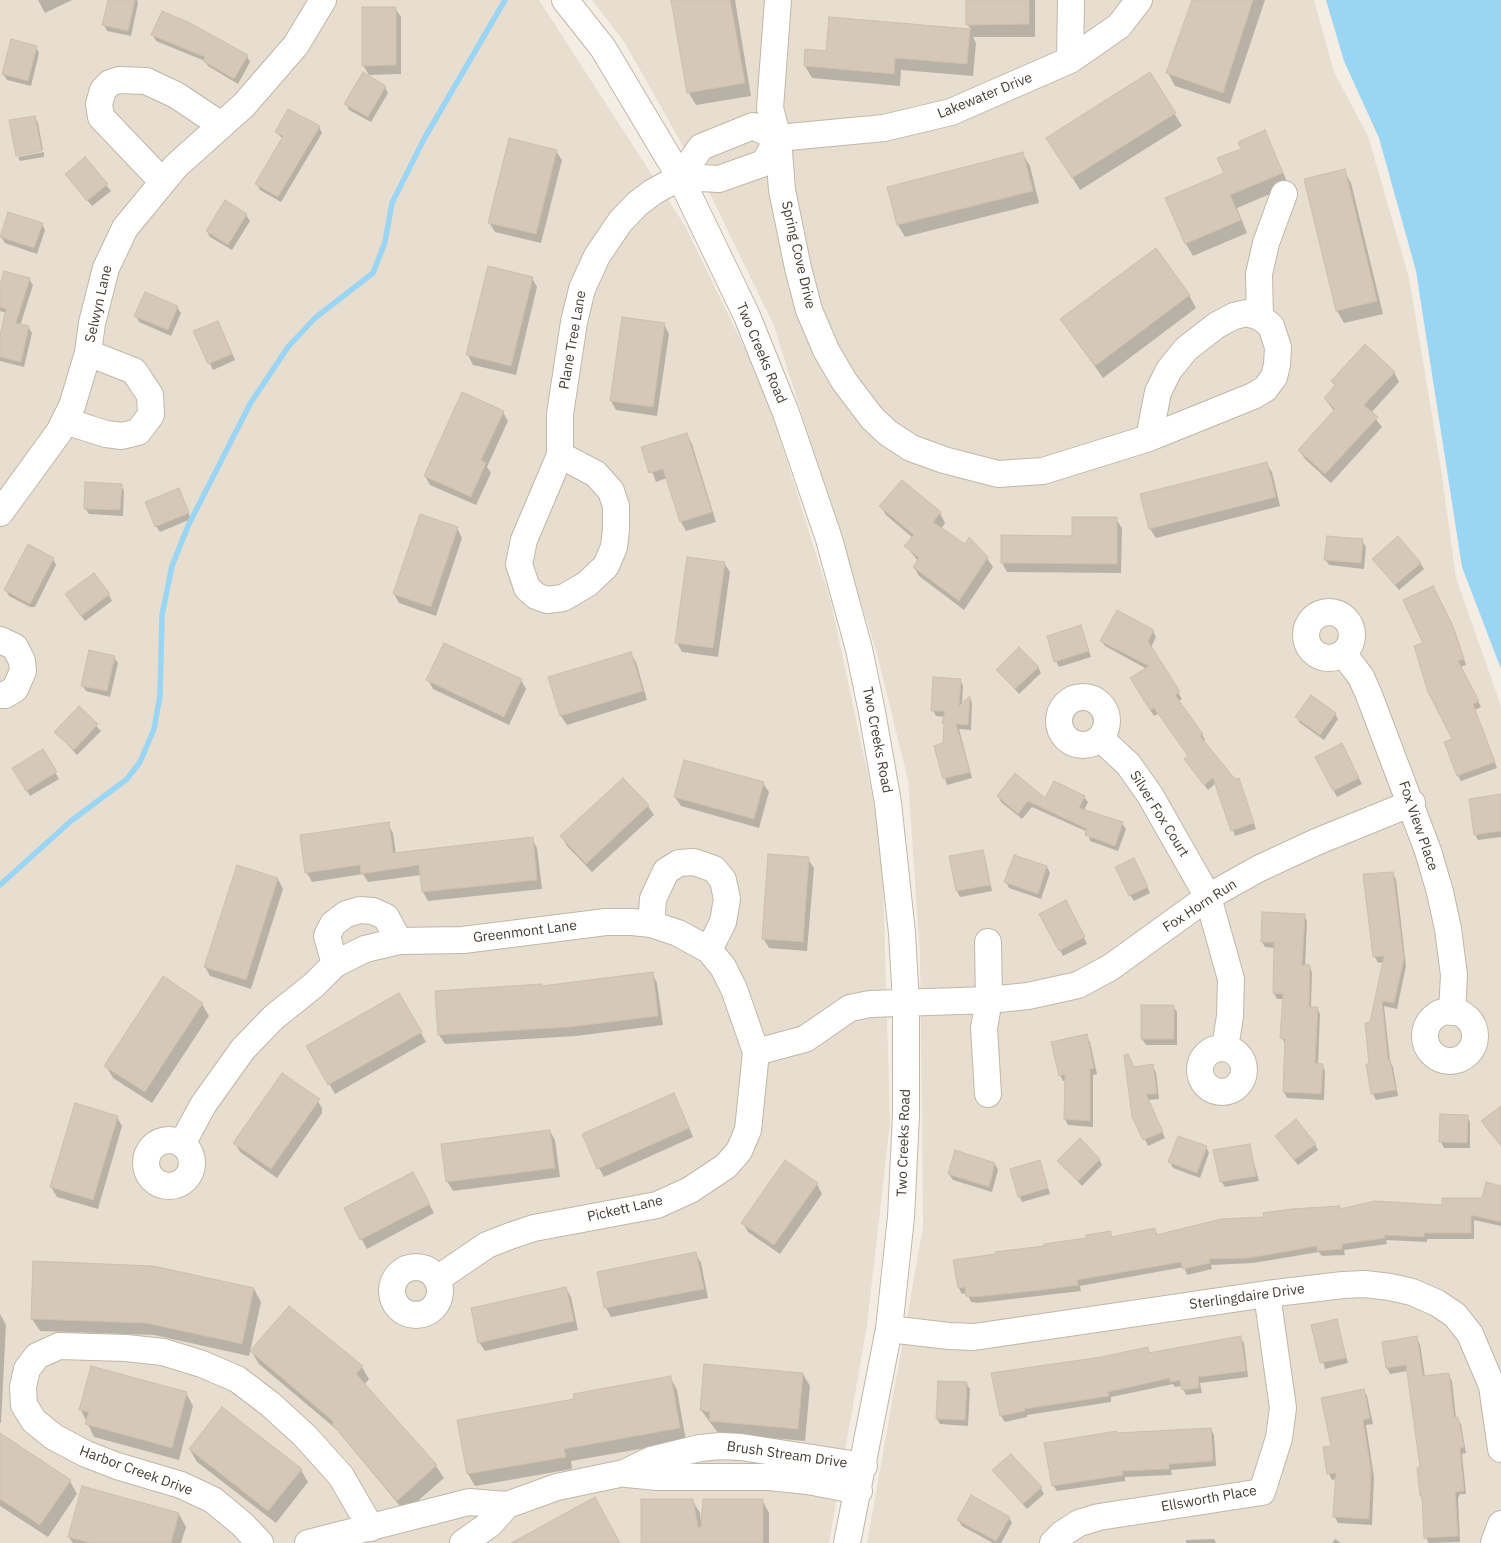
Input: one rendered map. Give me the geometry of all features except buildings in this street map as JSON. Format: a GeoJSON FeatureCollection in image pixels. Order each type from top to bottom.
{"type":"FeatureCollection","features":[{"type":"Feature","properties":{"kind":"street","name":"Selwyn Lane"},"geometry":{"type":"LineString","coordinates":[[0,513],[28,477],[65,421],[72,406],[88,352],[92,323],[106,268],[125,228],[162,181],[191,151],[244,105],[296,45],[323,0]]}},
{"type":"Feature","properties":{"kind":"street","name":"Two Creeks Road"},"geometry":{"type":"LineString","coordinates":[[565,0],[603,48],[680,177],[747,316],[786,414],[834,557],[859,649],[888,802],[902,933],[906,1003],[906,1115],[901,1208],[889,1329],[862,1478],[847,1543]]}},
{"type":"Feature","properties":{"kind":"street","name":"Spring Cove Drive"},"geometry":{"type":"LineString","coordinates":[[778,0],[770,108],[778,138],[782,190],[798,268],[809,310],[826,350],[844,382],[872,418],[888,433],[911,448],[944,460],[977,470],[1012,474],[1043,471],[1149,438],[1253,396],[1265,388],[1274,377],[1278,347],[1271,326],[1260,317]]}},
{"type":"Feature","properties":{"kind":"street"},"geometry":{"type":"LineString","coordinates":[[1070,60],[1071,0]]}},
{"type":"Feature","properties":{"kind":"street","name":"Lakewater Drive"},"geometry":{"type":"LineString","coordinates":[[778,138],[884,128],[951,112],[1070,60],[1120,26],[1139,0]]}},
{"type":"Feature","properties":{"kind":"street"},"geometry":{"type":"LineString","coordinates":[[162,181],[101,117],[99,104],[103,90],[110,83],[119,80],[146,81],[176,94],[221,125]]}},
{"type":"Feature","properties":{"kind":"street"},"geometry":{"type":"LineString","coordinates":[[753,126],[778,138],[764,163],[719,180],[680,177],[701,147],[710,143],[753,126]]}},
{"type":"Feature","properties":{"kind":"street","name":"Plane Tree Lane"},"geometry":{"type":"LineString","coordinates":[[560,455],[596,474],[611,491],[616,506],[616,528],[614,547],[606,566],[586,584],[563,598],[547,600],[536,596],[527,588],[519,564],[524,540],[560,455],[560,414],[574,322],[582,288],[597,256],[620,222],[648,196],[680,177]]}},
{"type":"Feature","properties":{"kind":"street"},"geometry":{"type":"LineString","coordinates":[[1149,438],[1158,392],[1169,370],[1186,349],[1216,325],[1234,316],[1246,313],[1260,317],[1259,274],[1266,243],[1284,194]]}},
{"type":"Feature","properties":{"kind":"street","name":"Selwyn Lane"},"geometry":{"type":"LineString","coordinates":[[65,421],[106,434],[122,436],[138,432],[151,415],[150,395],[134,371],[88,352]]}},
{"type":"Feature","properties":{"kind":"street"},"geometry":{"type":"LineString","coordinates":[[0,640],[15,647],[22,661],[23,671],[15,689],[5,695],[0,695]]}},
{"type":"Feature","properties":{"kind":"street","name":"Fox View Place"},"geometry":{"type":"LineString","coordinates":[[1343,653],[1360,677],[1369,695],[1412,803],[1440,892],[1448,928],[1454,975],[1452,1012]]}},
{"type":"Feature","properties":{"kind":"street","name":"Silver Fox Court"},"geometry":{"type":"LineString","coordinates":[[1100,738],[1128,764],[1150,796],[1208,897],[1231,979],[1230,1016],[1225,1048]]}},
{"type":"Feature","properties":{"kind":"street","name":"Fox Horn Run"},"geometry":{"type":"LineString","coordinates":[[906,1003],[988,1000],[1028,996],[1078,985],[1111,967],[1208,897],[1299,850],[1412,803]]}},
{"type":"Feature","properties":{"kind":"street"},"geometry":{"type":"LineString","coordinates":[[651,924],[653,899],[666,871],[678,863],[694,862],[714,869],[723,880],[727,899],[723,922],[709,950]]}},
{"type":"Feature","properties":{"kind":"street"},"geometry":{"type":"LineString","coordinates":[[335,964],[327,936],[333,924],[346,914],[360,910],[373,911],[386,917],[399,941]]}},
{"type":"Feature","properties":{"kind":"street","name":"Greenmont Lane"},"geometry":{"type":"LineString","coordinates":[[182,1144],[203,1105],[243,1049],[274,1017],[314,985],[335,964],[365,949],[399,941],[463,940],[606,922],[651,924],[678,933],[709,950],[723,966],[734,989],[756,1052]]}},
{"type":"Feature","properties":{"kind":"street"},"geometry":{"type":"LineString","coordinates":[[988,942],[988,1000],[984,1028],[988,1094]]}},
{"type":"Feature","properties":{"kind":"street"},"geometry":{"type":"LineString","coordinates":[[756,1052],[805,1039],[850,1008],[870,1004],[906,1003]]}},
{"type":"Feature","properties":{"kind":"street","name":"Pickett Lane"},"geometry":{"type":"LineString","coordinates":[[437,1279],[487,1245],[510,1236],[534,1228],[657,1205],[690,1190],[726,1166],[739,1151],[748,1130],[756,1052]]}},
{"type":"Feature","properties":{"kind":"street","name":"Sterlingdaire Drive"},"geometry":{"type":"LineString","coordinates":[[889,1329],[974,1337],[1267,1294],[1365,1284],[1412,1292],[1437,1303],[1455,1315],[1470,1334],[1492,1386],[1501,1449]]}},
{"type":"Feature","properties":{"kind":"street","name":"Ellsworth Place"},"geometry":{"type":"LineString","coordinates":[[1053,1543],[1062,1534],[1079,1523],[1099,1517],[1262,1492],[1278,1438],[1283,1408],[1267,1294]]}},
{"type":"Feature","properties":{"kind":"street","name":"Harbor Creek Drive"},"geometry":{"type":"LineString","coordinates":[[260,1543],[242,1524],[213,1500],[181,1485],[86,1454],[54,1437],[34,1421],[24,1404],[23,1387],[27,1369],[37,1356],[59,1346],[126,1348],[170,1355],[202,1364],[237,1379],[270,1404],[305,1436],[340,1476],[371,1528]]}},
{"type":"Feature","properties":{"kind":"street","name":"Brush Stream Drive"},"geometry":{"type":"LineString","coordinates":[[308,1543],[469,1502],[507,1505],[557,1487],[624,1473],[651,1460],[721,1446],[862,1478]]}},
{"type":"Feature","properties":{"kind":"street","name":"Brush Stream Drive"},"geometry":{"type":"LineString","coordinates":[[462,1543],[490,1524],[507,1505]]}},
{"type":"Feature","properties":{"kind":"street"},"geometry":{"type":"LineString","coordinates":[[1494,1543],[1501,1524]]}},
{"type":"Feature","properties":{"kind":"shaded area"},"geometry":{"type":"Polygon","coordinates":[[[0,0],[539,0],[685,226],[764,388],[831,602],[882,841],[890,1123],[867,1325],[829,1543],[0,1543],[0,0]]]}},
{"type":"Feature","properties":{"kind":"shaded area"},"geometry":{"type":"Polygon","coordinates":[[[592,0],[1314,0],[1334,72],[1368,136],[1409,278],[1441,469],[1456,578],[1501,706],[1501,1543],[867,1543],[923,1227],[920,953],[908,780],[876,650],[774,326],[712,198],[625,43],[592,0]]]}},
{"type":"Feature","properties":{"kind":"water"},"geometry":{"type":"Polygon","coordinates":[[[1326,0],[1501,0],[1501,669],[1462,567],[1416,271],[1379,138],[1344,61],[1326,0]]]}},
{"type":"Feature","properties":{"kind":"waterway"},"geometry":{"type":"LineString","coordinates":[[0,885],[71,821],[127,779],[140,762],[154,729],[160,696],[162,615],[172,566],[188,526],[250,404],[288,347],[315,318],[373,273],[385,242],[392,203],[424,139],[505,0]]}}]}
